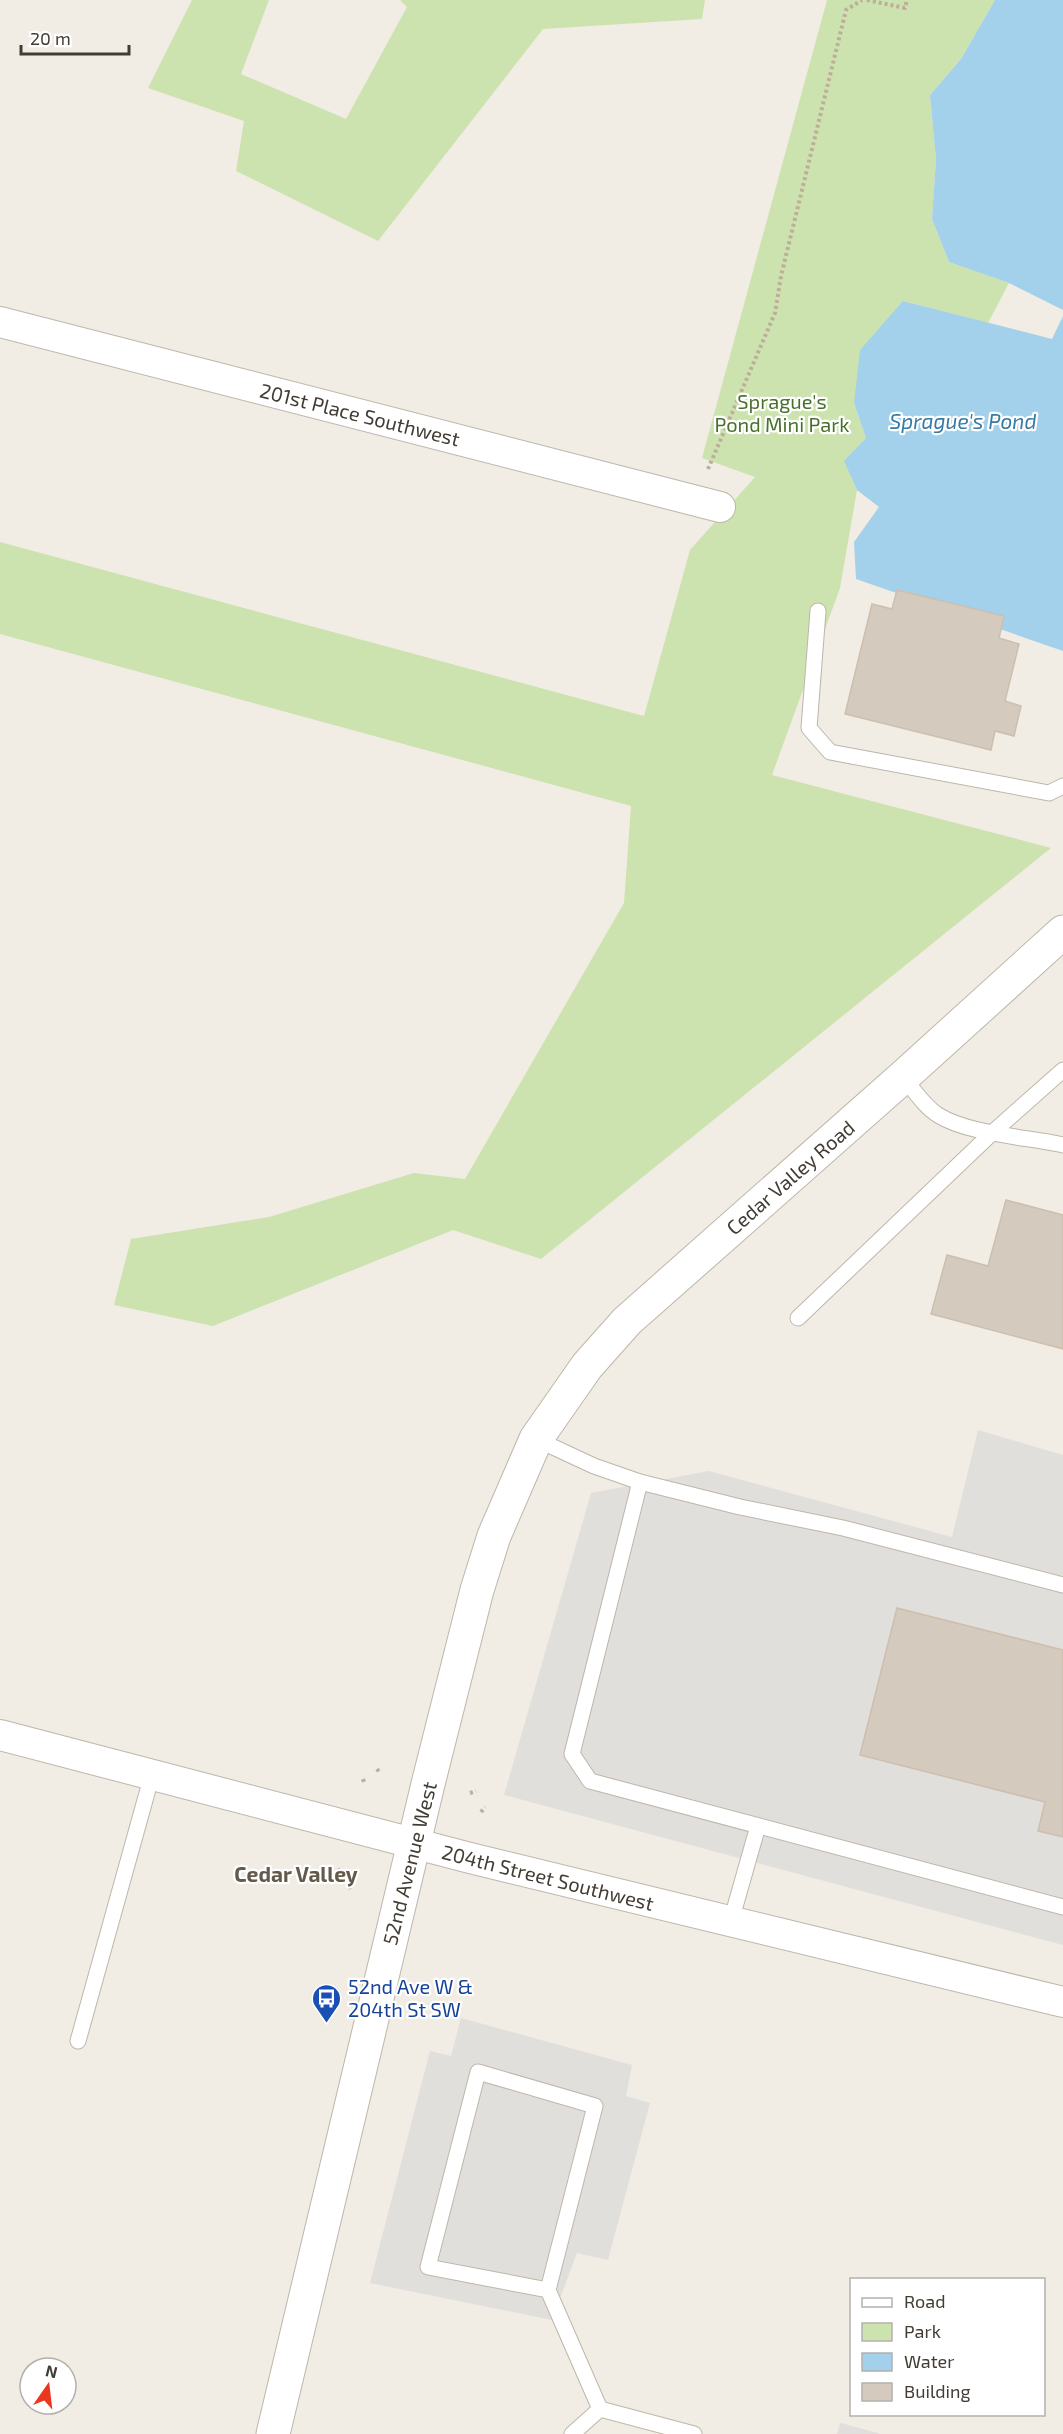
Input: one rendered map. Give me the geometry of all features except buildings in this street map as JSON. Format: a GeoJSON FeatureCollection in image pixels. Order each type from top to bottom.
{"type":"FeatureCollection","features":[{"type":"Feature","properties":{"kind":"street","name":"201st Place Southwest"},"geometry":{"type":"LineString","coordinates":[[0,322],[708,503]]}},
{"type":"Feature","properties":{"kind":"street","name":"Cedar Valley Road"},"geometry":{"type":"LineString","coordinates":[[536,1439],[587,1366],[627,1322],[1063,932]]}},
{"type":"Feature","properties":{"kind":"street","name":"52nd Avenue West"},"geometry":{"type":"LineString","coordinates":[[273,2434],[477,1590],[494,1536],[536,1439]]}},
{"type":"Feature","properties":{"kind":"street","name":"204th Street Southwest"},"geometry":{"type":"LineString","coordinates":[[0,1735],[414,1843],[1063,2002]]}},
{"type":"Feature","properties":{"kind":"lane"},"geometry":{"type":"LineString","coordinates":[[818,611],[809,728],[830,752],[1049,793],[1063,786]]}},
{"type":"Feature","properties":{"kind":"lane"},"geometry":{"type":"LineString","coordinates":[[798,1318],[993,1131],[1063,1070]]}},
{"type":"Feature","properties":{"kind":"lane"},"geometry":{"type":"LineString","coordinates":[[903,1077],[925,1104],[937,1114],[958,1125],[1063,1145]]}},
{"type":"Feature","properties":{"kind":"lane"},"geometry":{"type":"LineString","coordinates":[[536,1439],[594,1466],[640,1482],[740,1507],[843,1528],[1063,1585]]}},
{"type":"Feature","properties":{"kind":"lane"},"geometry":{"type":"LineString","coordinates":[[640,1482],[572,1754],[590,1781],[1063,1907]]}},
{"type":"Feature","properties":{"kind":"lane"},"geometry":{"type":"LineString","coordinates":[[78,2041],[153,1775]]}},
{"type":"Feature","properties":{"kind":"lane"},"geometry":{"type":"LineString","coordinates":[[730,1921],[758,1826]]}},
{"type":"Feature","properties":{"kind":"lane"},"geometry":{"type":"LineString","coordinates":[[548,2290],[428,2267],[478,2072],[596,2106],[548,2290],[600,2409]]}},
{"type":"Feature","properties":{"kind":"lane"},"geometry":{"type":"LineString","coordinates":[[572,2434],[600,2409]]}},
{"type":"Feature","properties":{"kind":"lane"},"geometry":{"type":"LineString","coordinates":[[600,2409],[694,2434]]}},
{"type":"Feature","properties":{"kind":"path"},"geometry":{"type":"LineString","coordinates":[[708,503],[775,313],[781,276],[846,10],[862,0]]}},
{"type":"Feature","properties":{"kind":"path"},"geometry":{"type":"LineString","coordinates":[[867,0],[905,8],[907,0]]}},
{"type":"Feature","properties":{"kind":"path"},"geometry":{"type":"LineString","coordinates":[[470,1793],[476,1791]]}},
{"type":"Feature","properties":{"kind":"path"},"geometry":{"type":"LineString","coordinates":[[481,1812],[485,1807]]}},
{"type":"Feature","properties":{"kind":"green space"},"geometry":{"type":"Polygon","coordinates":[[[192,0],[269,0],[241,74],[346,119],[407,7],[400,0],[705,0],[702,19],[543,29],[378,241],[236,171],[244,121],[148,88],[192,0]]]}},
{"type":"Feature","properties":{"kind":"green space","name":"Sprague's Pond Mini Park"},"geometry":{"type":"Polygon","coordinates":[[[827,0],[995,0],[961,59],[930,95],[936,159],[932,219],[949,262],[1009,283],[988,323],[903,301],[854,403],[866,438],[845,461],[857,490],[840,588],[772,775],[1051,848],[541,1259],[453,1230],[213,1326],[114,1305],[131,1239],[269,1217],[414,1173],[465,1179],[624,903],[631,806],[0,634],[0,542],[644,716],[690,550],[755,477],[702,458],[827,0]]]}},
{"type":"Feature","properties":{"kind":"shaded area"},"geometry":{"type":"Polygon","coordinates":[[[978,1430],[1063,1455],[1063,1650],[897,1608],[860,1755],[1045,1802],[1038,1831],[1063,1837],[1063,1945],[504,1795],[591,1493],[709,1471],[952,1537],[978,1430]]]}},
{"type":"Feature","properties":{"kind":"shaded area"},"geometry":{"type":"Polygon","coordinates":[[[461,2018],[632,2065],[626,2096],[650,2103],[608,2260],[577,2253],[552,2320],[370,2283],[430,2051],[451,2056],[461,2018]]]}},
{"type":"Feature","properties":{"kind":"shaded area"},"geometry":{"type":"Polygon","coordinates":[[[841,2423],[881,2434],[837,2434],[841,2423]]]}},
{"type":"Feature","properties":{"kind":"water"},"geometry":{"type":"Polygon","coordinates":[[[995,0],[1063,0],[1063,310],[1009,283],[949,262],[932,219],[936,159],[930,95],[961,59],[995,0]]]}},
{"type":"Feature","properties":{"kind":"water","name":"Sprague's Pond"},"geometry":{"type":"Polygon","coordinates":[[[903,301],[1052,339],[1063,316],[1063,651],[856,579],[854,542],[879,507],[857,490],[844,461],[866,438],[854,403],[860,350],[903,301]]]}},
{"type":"Feature","properties":{"kind":"place","name":"52nd Ave W & 204th St SW"},"geometry":{"type":"Point","coordinates":[327,2024]}},
{"type":"Feature","properties":{"kind":"district","name":"Cedar Valley"},"geometry":{"type":"Point","coordinates":[296,1873]}}]}
